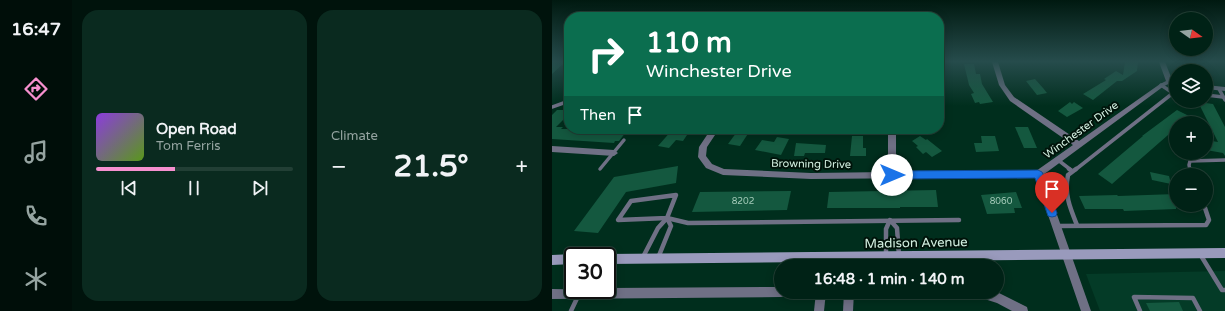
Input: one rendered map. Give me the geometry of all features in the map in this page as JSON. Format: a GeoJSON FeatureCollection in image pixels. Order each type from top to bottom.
{"type":"FeatureCollection","features":[{"type":"Feature","properties":{"kind":"main road","name":"Madison Avenue"},"geometry":{"type":"LineString","coordinates":[[616,259],[1225,253]]}},
{"type":"Feature","properties":{"kind":"main road"},"geometry":{"type":"LineString","coordinates":[[552,260],[564,260]]}},
{"type":"Feature","properties":{"kind":"street"},"geometry":{"type":"LineString","coordinates":[[999,77],[1002,85],[1012,98],[1079,145]]}},
{"type":"Feature","properties":{"kind":"street","name":"Winchester Drive"},"geometry":{"type":"LineString","coordinates":[[1086,311],[1038,174],[1161,85],[1169,83]]}},
{"type":"Feature","properties":{"kind":"street","name":"Browning Drive"},"geometry":{"type":"LineString","coordinates":[[711,134],[703,146],[702,156],[706,163],[713,169],[726,172],[811,176],[1038,174]]}},
{"type":"Feature","properties":{"kind":"street"},"geometry":{"type":"LineString","coordinates":[[892,134],[892,175]]}},
{"type":"Feature","properties":{"kind":"street"},"geometry":{"type":"LineString","coordinates":[[552,149],[614,153]]}},
{"type":"Feature","properties":{"kind":"street"},"geometry":{"type":"LineString","coordinates":[[616,294],[774,292]]}},
{"type":"Feature","properties":{"kind":"street"},"geometry":{"type":"LineString","coordinates":[[552,294],[564,294]]}},
{"type":"Feature","properties":{"kind":"street"},"geometry":{"type":"LineString","coordinates":[[819,311],[820,299]]}},
{"type":"Feature","properties":{"kind":"street"},"geometry":{"type":"LineString","coordinates":[[848,311],[849,299]]}},
{"type":"Feature","properties":{"kind":"street"},"geometry":{"type":"LineString","coordinates":[[1001,299],[1023,311]]}},
{"type":"Feature","properties":{"kind":"lane"},"geometry":{"type":"LineString","coordinates":[[1161,85],[1169,90]]}},
{"type":"Feature","properties":{"kind":"lane"},"geometry":{"type":"LineString","coordinates":[[1213,97],[1224,99],[1222,89]]}},
{"type":"Feature","properties":{"kind":"lane"},"geometry":{"type":"LineString","coordinates":[[1077,225],[1065,194],[1068,175],[1169,97]]}},
{"type":"Feature","properties":{"kind":"lane"},"geometry":{"type":"LineString","coordinates":[[552,107],[564,103]]}},
{"type":"Feature","properties":{"kind":"lane"},"geometry":{"type":"LineString","coordinates":[[600,169],[624,140]]}},
{"type":"Feature","properties":{"kind":"lane"},"geometry":{"type":"LineString","coordinates":[[1058,160],[1072,171]]}},
{"type":"Feature","properties":{"kind":"lane"},"geometry":{"type":"LineString","coordinates":[[1190,168],[1190,161],[1225,160]]}},
{"type":"Feature","properties":{"kind":"lane"},"geometry":{"type":"LineString","coordinates":[[642,259],[658,228],[667,218],[676,195],[631,201],[618,220],[667,218],[688,223],[959,220]]}},
{"type":"Feature","properties":{"kind":"lane"},"geometry":{"type":"LineString","coordinates":[[1056,226],[1206,225],[1209,220],[1206,212]]}},
{"type":"Feature","properties":{"kind":"lane"},"geometry":{"type":"LineString","coordinates":[[658,259],[671,226],[667,218]]}},
{"type":"Feature","properties":{"kind":"lane"},"geometry":{"type":"LineString","coordinates":[[886,256],[886,229],[890,220]]}},
{"type":"Feature","properties":{"kind":"lane"},"geometry":{"type":"LineString","coordinates":[[890,220],[897,228],[899,256]]}},
{"type":"Feature","properties":{"kind":"lane"},"geometry":{"type":"LineString","coordinates":[[1200,253],[1224,292]]}},
{"type":"Feature","properties":{"kind":"lane"},"geometry":{"type":"LineString","coordinates":[[1140,311],[1134,297],[1193,298],[1200,311]]}},
{"type":"Feature","properties":{"kind":"lane"},"geometry":{"type":"LineString","coordinates":[[571,311],[577,299]]}},
{"type":"Feature","properties":{"kind":"shaded area"},"geometry":{"type":"Polygon","coordinates":[[[1225,271],[1225,311],[1100,311],[1086,274],[1225,271]]]}},
{"type":"Feature","properties":{"kind":"building"},"geometry":{"type":"Polygon","coordinates":[[[967,77],[981,77],[982,84],[993,102],[980,104],[979,102],[975,103],[971,94],[974,93],[969,85],[967,77]]]}},
{"type":"Feature","properties":{"kind":"building"},"geometry":{"type":"Polygon","coordinates":[[[1108,77],[1129,77],[1122,81],[1117,81],[1093,100],[1083,94],[1106,80],[1104,79],[1108,77]]]}},
{"type":"Feature","properties":{"kind":"building"},"geometry":{"type":"Polygon","coordinates":[[[1035,79],[1047,93],[1037,95],[1026,81],[1035,79]]]}},
{"type":"Feature","properties":{"kind":"building"},"geometry":{"type":"Polygon","coordinates":[[[1070,102],[1072,104],[1074,102],[1083,108],[1067,117],[1058,111],[1070,102]]]}},
{"type":"Feature","properties":{"kind":"building"},"geometry":{"type":"Polygon","coordinates":[[[1213,104],[1225,127],[1225,156],[1223,153],[1213,151],[1213,141],[1218,142],[1213,132],[1213,116],[1205,116],[1201,108],[1213,108],[1213,104]]]}},
{"type":"Feature","properties":{"kind":"building"},"geometry":{"type":"Polygon","coordinates":[[[557,110],[564,110],[564,119],[556,127],[563,127],[561,129],[564,129],[564,134],[624,134],[619,141],[615,141],[614,143],[552,139],[552,115],[557,110]]]}},
{"type":"Feature","properties":{"kind":"building"},"geometry":{"type":"Polygon","coordinates":[[[1177,110],[1189,116],[1169,116],[1169,134],[1112,184],[1098,174],[1143,136],[1142,136],[1177,110]]]}},
{"type":"Feature","properties":{"kind":"building"},"geometry":{"type":"Polygon","coordinates":[[[1015,127],[1028,127],[1037,148],[1024,148],[1015,127]]]}},
{"type":"Feature","properties":{"kind":"building"},"geometry":{"type":"Polygon","coordinates":[[[668,134],[688,134],[683,141],[676,140],[669,148],[658,146],[668,134]]]}},
{"type":"Feature","properties":{"kind":"building"},"geometry":{"type":"Polygon","coordinates":[[[735,134],[748,134],[740,146],[728,144],[735,134]]]}},
{"type":"Feature","properties":{"kind":"building"},"geometry":{"type":"Polygon","coordinates":[[[852,136],[863,136],[863,148],[866,148],[866,156],[850,156],[852,136]]]}},
{"type":"Feature","properties":{"kind":"building"},"geometry":{"type":"Polygon","coordinates":[[[920,136],[926,140],[927,139],[942,151],[932,157],[926,152],[923,154],[916,147],[918,146],[912,141],[920,136]]]}},
{"type":"Feature","properties":{"kind":"building"},"geometry":{"type":"Polygon","coordinates":[[[981,136],[995,136],[999,151],[976,152],[974,143],[982,143],[981,136]]]}},
{"type":"Feature","properties":{"kind":"building"},"geometry":{"type":"Polygon","coordinates":[[[777,137],[789,139],[781,155],[755,150],[762,140],[774,142],[777,137]]]}},
{"type":"Feature","properties":{"kind":"building"},"geometry":{"type":"Polygon","coordinates":[[[796,143],[826,145],[825,153],[805,153],[804,156],[794,156],[796,143]]]}},
{"type":"Feature","properties":{"kind":"building"},"geometry":{"type":"Polygon","coordinates":[[[678,166],[676,183],[626,192],[598,233],[574,231],[614,177],[678,166]]]}},
{"type":"Feature","properties":{"kind":"building"},"geometry":{"type":"Polygon","coordinates":[[[1150,172],[1169,176],[1169,184],[1152,180],[1150,172]]]}},
{"type":"Feature","properties":{"kind":"building"},"geometry":{"type":"Polygon","coordinates":[[[936,190],[938,207],[827,208],[829,192],[936,190]]]}},
{"type":"Feature","properties":{"kind":"building"},"geometry":{"type":"Polygon","coordinates":[[[791,191],[787,210],[692,212],[700,192],[791,191]]]}},
{"type":"Feature","properties":{"kind":"building"},"geometry":{"type":"Polygon","coordinates":[[[1016,192],[1022,208],[1014,208],[1015,213],[987,214],[981,195],[1016,192]]]}},
{"type":"Feature","properties":{"kind":"building"},"geometry":{"type":"Polygon","coordinates":[[[1169,194],[1169,209],[1124,211],[1123,209],[1085,209],[1079,196],[1169,194]]]}},
{"type":"Feature","properties":{"kind":"building"},"geometry":{"type":"Polygon","coordinates":[[[1179,302],[1183,311],[1150,311],[1146,303],[1179,302]]]}},
{"type":"Feature","properties":{"kind":"route"},"geometry":{"type":"LineString","coordinates":[[892,175],[1038,174],[1052,213]]}}]}
